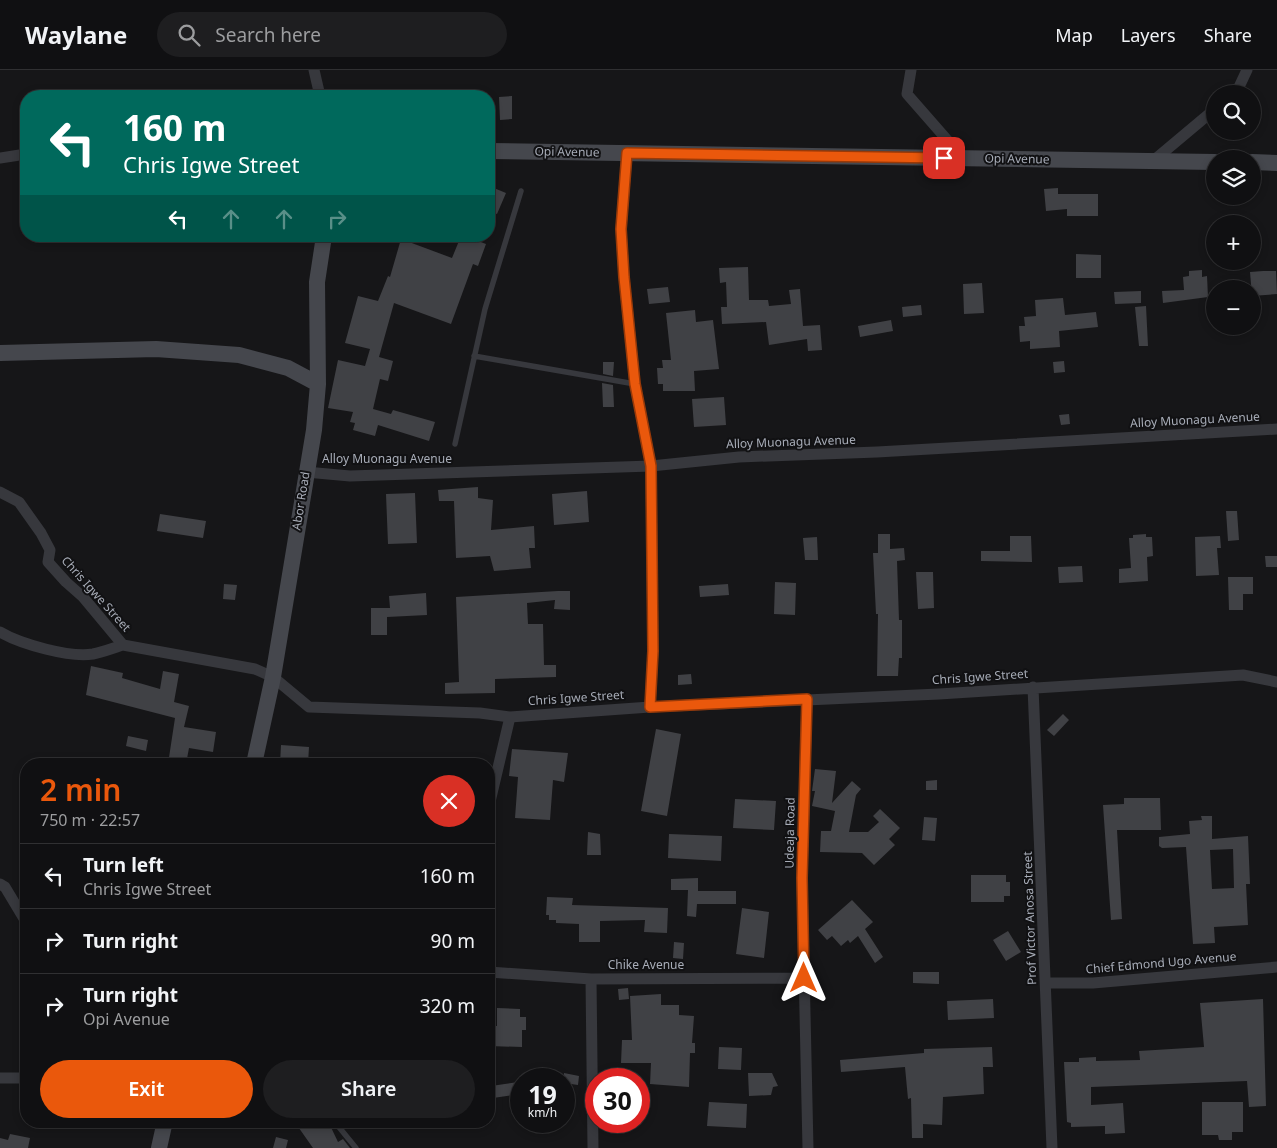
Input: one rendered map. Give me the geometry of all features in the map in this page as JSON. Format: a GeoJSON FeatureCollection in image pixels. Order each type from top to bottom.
{"type":"FeatureCollection","features":[{"type":"Feature","properties":{"kind":"street"},"geometry":{"type":"LineString","coordinates":[[314,70],[319,90]]}},
{"type":"Feature","properties":{"kind":"street"},"geometry":{"type":"LineString","coordinates":[[911,70],[907,94],[963,158]]}},
{"type":"Feature","properties":{"kind":"street"},"geometry":{"type":"LineString","coordinates":[[1240,85],[1247,70]]}},
{"type":"Feature","properties":{"kind":"street"},"geometry":{"type":"LineString","coordinates":[[1154,161],[1206,117]]}},
{"type":"Feature","properties":{"kind":"street","name":"Opi Avenue"},"geometry":{"type":"LineString","coordinates":[[495,151],[1206,162]]}},
{"type":"Feature","properties":{"kind":"street"},"geometry":{"type":"LineString","coordinates":[[627,153],[621,229],[635,384],[651,466],[653,651],[650,707]]}},
{"type":"Feature","properties":{"kind":"street"},"geometry":{"type":"LineString","coordinates":[[0,158],[20,155]]}},
{"type":"Feature","properties":{"kind":"street"},"geometry":{"type":"LineString","coordinates":[[1261,162],[1277,163]]}},
{"type":"Feature","properties":{"kind":"street","name":"Abor Road"},"geometry":{"type":"LineString","coordinates":[[255,758],[273,677],[314,430],[318,384],[317,282],[323,242]]}},
{"type":"Feature","properties":{"kind":"street"},"geometry":{"type":"LineString","coordinates":[[0,353],[156,349],[239,355],[288,368],[318,384]]}},
{"type":"Feature","properties":{"kind":"street","name":"Alloy Muonagu Avenue"},"geometry":{"type":"LineString","coordinates":[[306,472],[350,476],[651,466],[739,457],[876,452],[1277,429]]}},
{"type":"Feature","properties":{"kind":"street","name":"Chris Igwe Street"},"geometry":{"type":"LineString","coordinates":[[0,492],[19,502],[41,533],[50,550],[48,562],[83,598],[123,645],[255,669],[273,677],[309,707],[480,713],[510,717],[650,707],[939,694],[1243,675],[1277,682]]}},
{"type":"Feature","properties":{"kind":"street"},"geometry":{"type":"LineString","coordinates":[[0,632],[37,647],[61,652],[92,654],[123,645]]}},
{"type":"Feature","properties":{"kind":"street","name":"Prof Victor Anosa Street"},"geometry":{"type":"LineString","coordinates":[[1033,687],[1052,1148]]}},
{"type":"Feature","properties":{"kind":"street","name":"Udeaja Road"},"geometry":{"type":"LineString","coordinates":[[807,699],[802,878],[808,1148]]}},
{"type":"Feature","properties":{"kind":"street"},"geometry":{"type":"LineString","coordinates":[[495,781],[510,717]]}},
{"type":"Feature","properties":{"kind":"street"},"geometry":{"type":"LineString","coordinates":[[0,884],[5,887],[20,912]]}},
{"type":"Feature","properties":{"kind":"street","name":"Chief Edmond Ugo Avenue"},"geometry":{"type":"LineString","coordinates":[[1046,982],[1093,983],[1277,967]]}},
{"type":"Feature","properties":{"kind":"street","name":"Chike Avenue"},"geometry":{"type":"LineString","coordinates":[[495,972],[591,979],[804,978]]}},
{"type":"Feature","properties":{"kind":"street"},"geometry":{"type":"LineString","coordinates":[[591,979],[593,1148]]}},
{"type":"Feature","properties":{"kind":"street"},"geometry":{"type":"LineString","coordinates":[[0,1078],[20,1078]]}},
{"type":"Feature","properties":{"kind":"street"},"geometry":{"type":"LineString","coordinates":[[159,1148],[163,1128]]}},
{"type":"Feature","properties":{"kind":"lane"},"geometry":{"type":"LineString","coordinates":[[455,444],[485,309],[521,191]]}},
{"type":"Feature","properties":{"kind":"lane"},"geometry":{"type":"LineString","coordinates":[[474,356],[635,384]]}},
{"type":"Feature","properties":{"kind":"lane"},"geometry":{"type":"LineString","coordinates":[[340,1128],[356,1148]]}},
{"type":"Feature","properties":{"kind":"building"},"geometry":{"type":"Polygon","coordinates":[[[512,96],[512,119],[500,120],[499,97],[512,96]]]}},
{"type":"Feature","properties":{"kind":"building"},"geometry":{"type":"Polygon","coordinates":[[[495,188],[506,193],[497,214],[495,213],[495,188]]]}},
{"type":"Feature","properties":{"kind":"building"},"geometry":{"type":"Polygon","coordinates":[[[1058,188],[1058,194],[1098,194],[1098,216],[1067,216],[1067,209],[1046,211],[1044,189],[1058,188]]]}},
{"type":"Feature","properties":{"kind":"building"},"geometry":{"type":"Polygon","coordinates":[[[400,242],[409,242],[452,258],[459,242],[481,242],[486,244],[478,266],[473,264],[451,324],[394,303],[379,357],[393,361],[388,381],[380,379],[373,409],[391,414],[393,410],[435,422],[429,441],[378,425],[375,436],[353,430],[355,423],[350,422],[353,412],[328,408],[338,360],[365,366],[370,349],[345,343],[358,296],[378,301],[388,276],[390,277],[400,242]]]}},
{"type":"Feature","properties":{"kind":"building"},"geometry":{"type":"Polygon","coordinates":[[[1076,254],[1101,255],[1101,278],[1076,278],[1076,254]]]}},
{"type":"Feature","properties":{"kind":"building"},"geometry":{"type":"Polygon","coordinates":[[[748,267],[749,300],[768,300],[769,306],[791,304],[789,290],[800,289],[803,326],[820,325],[822,350],[808,351],[807,339],[769,345],[766,322],[722,324],[721,307],[727,307],[726,282],[720,283],[719,268],[748,267]]]}},
{"type":"Feature","properties":{"kind":"building"},"geometry":{"type":"Polygon","coordinates":[[[1202,270],[1202,277],[1207,276],[1206,297],[1163,303],[1162,291],[1184,290],[1183,277],[1189,276],[1189,271],[1202,270]]]}},
{"type":"Feature","properties":{"kind":"building"},"geometry":{"type":"Polygon","coordinates":[[[1276,271],[1277,294],[1261,295],[1261,280],[1251,280],[1250,272],[1276,271]]]}},
{"type":"Feature","properties":{"kind":"building"},"geometry":{"type":"Polygon","coordinates":[[[982,283],[984,313],[964,314],[963,284],[982,283]]]}},
{"type":"Feature","properties":{"kind":"building"},"geometry":{"type":"Polygon","coordinates":[[[668,287],[670,302],[649,304],[647,289],[668,287]]]}},
{"type":"Feature","properties":{"kind":"building"},"geometry":{"type":"Polygon","coordinates":[[[1141,291],[1141,303],[1115,304],[1114,292],[1141,291]]]}},
{"type":"Feature","properties":{"kind":"building"},"geometry":{"type":"Polygon","coordinates":[[[1063,298],[1065,315],[1096,312],[1098,327],[1059,331],[1060,347],[1030,349],[1030,341],[1020,342],[1019,326],[1025,326],[1024,317],[1036,316],[1035,300],[1063,298]]]}},
{"type":"Feature","properties":{"kind":"building"},"geometry":{"type":"Polygon","coordinates":[[[921,305],[922,315],[903,317],[902,307],[921,305]]]}},
{"type":"Feature","properties":{"kind":"building"},"geometry":{"type":"Polygon","coordinates":[[[1146,306],[1148,346],[1139,346],[1135,307],[1146,306]]]}},
{"type":"Feature","properties":{"kind":"building"},"geometry":{"type":"Polygon","coordinates":[[[695,310],[696,322],[713,320],[719,369],[694,371],[695,391],[663,391],[663,384],[658,384],[657,368],[663,368],[662,360],[671,360],[666,313],[695,310]]]}},
{"type":"Feature","properties":{"kind":"building"},"geometry":{"type":"Polygon","coordinates":[[[891,320],[893,331],[860,337],[858,326],[891,320]]]}},
{"type":"Feature","properties":{"kind":"building"},"geometry":{"type":"Polygon","coordinates":[[[1064,361],[1065,372],[1054,373],[1053,362],[1064,361]]]}},
{"type":"Feature","properties":{"kind":"building"},"geometry":{"type":"Polygon","coordinates":[[[603,362],[614,362],[613,376],[603,374],[603,362]]]}},
{"type":"Feature","properties":{"kind":"building"},"geometry":{"type":"Polygon","coordinates":[[[602,383],[613,385],[614,407],[603,407],[602,383]]]}},
{"type":"Feature","properties":{"kind":"building"},"geometry":{"type":"Polygon","coordinates":[[[724,397],[726,425],[694,427],[692,399],[724,397]]]}},
{"type":"Feature","properties":{"kind":"building"},"geometry":{"type":"Polygon","coordinates":[[[1069,414],[1070,424],[1061,425],[1059,415],[1069,414]]]}},
{"type":"Feature","properties":{"kind":"building"},"geometry":{"type":"Polygon","coordinates":[[[478,487],[478,498],[493,500],[491,530],[534,526],[535,548],[529,548],[531,568],[494,571],[490,556],[456,558],[454,501],[439,501],[438,490],[478,487]]]}},
{"type":"Feature","properties":{"kind":"building"},"geometry":{"type":"Polygon","coordinates":[[[587,491],[589,522],[554,525],[552,494],[587,491]]]}},
{"type":"Feature","properties":{"kind":"building"},"geometry":{"type":"Polygon","coordinates":[[[415,493],[417,543],[388,544],[386,494],[415,493]]]}},
{"type":"Feature","properties":{"kind":"building"},"geometry":{"type":"Polygon","coordinates":[[[1226,511],[1237,511],[1239,540],[1228,541],[1226,511]]]}},
{"type":"Feature","properties":{"kind":"building"},"geometry":{"type":"Polygon","coordinates":[[[160,514],[206,521],[203,538],[157,531],[160,514]]]}},
{"type":"Feature","properties":{"kind":"building"},"geometry":{"type":"Polygon","coordinates":[[[878,534],[890,534],[890,549],[904,548],[905,560],[897,561],[899,620],[902,620],[902,658],[899,658],[898,676],[877,676],[878,614],[876,614],[873,553],[878,553],[878,534]]]}},
{"type":"Feature","properties":{"kind":"building"},"geometry":{"type":"Polygon","coordinates":[[[1146,534],[1146,537],[1152,537],[1153,556],[1147,557],[1148,581],[1119,583],[1119,569],[1131,568],[1129,538],[1133,538],[1133,535],[1146,534]]]}},
{"type":"Feature","properties":{"kind":"building"},"geometry":{"type":"Polygon","coordinates":[[[1010,536],[1031,536],[1032,562],[981,561],[981,551],[1010,551],[1010,536]]]}},
{"type":"Feature","properties":{"kind":"building"},"geometry":{"type":"Polygon","coordinates":[[[1220,536],[1221,548],[1217,548],[1219,575],[1196,576],[1195,537],[1220,536]]]}},
{"type":"Feature","properties":{"kind":"building"},"geometry":{"type":"Polygon","coordinates":[[[817,537],[818,560],[805,560],[803,538],[817,537]]]}},
{"type":"Feature","properties":{"kind":"building"},"geometry":{"type":"Polygon","coordinates":[[[1265,556],[1277,556],[1277,567],[1266,567],[1265,556]]]}},
{"type":"Feature","properties":{"kind":"building"},"geometry":{"type":"Polygon","coordinates":[[[1082,566],[1083,582],[1059,583],[1058,567],[1082,566]]]}},
{"type":"Feature","properties":{"kind":"building"},"geometry":{"type":"Polygon","coordinates":[[[916,572],[933,572],[934,608],[918,609],[916,572]]]}},
{"type":"Feature","properties":{"kind":"building"},"geometry":{"type":"Polygon","coordinates":[[[1228,577],[1253,577],[1253,594],[1243,594],[1243,610],[1229,610],[1228,577]]]}},
{"type":"Feature","properties":{"kind":"building"},"geometry":{"type":"Polygon","coordinates":[[[775,582],[796,583],[795,615],[774,614],[775,582]]]}},
{"type":"Feature","properties":{"kind":"building"},"geometry":{"type":"Polygon","coordinates":[[[224,584],[237,585],[235,600],[223,599],[224,584]]]}},
{"type":"Feature","properties":{"kind":"building"},"geometry":{"type":"Polygon","coordinates":[[[728,584],[729,595],[700,597],[699,586],[728,584]]]}},
{"type":"Feature","properties":{"kind":"building"},"geometry":{"type":"Polygon","coordinates":[[[570,591],[570,610],[554,609],[555,600],[527,603],[528,624],[543,624],[544,665],[556,665],[556,677],[495,679],[495,693],[445,694],[445,683],[459,682],[456,597],[570,591]]]}},
{"type":"Feature","properties":{"kind":"building"},"geometry":{"type":"Polygon","coordinates":[[[426,593],[427,615],[387,617],[387,635],[371,635],[371,608],[390,608],[389,596],[426,593]]]}},
{"type":"Feature","properties":{"kind":"building"},"geometry":{"type":"Polygon","coordinates":[[[91,666],[123,673],[122,678],[160,689],[163,671],[179,674],[174,702],[189,706],[184,727],[216,732],[213,752],[189,748],[187,758],[169,758],[175,718],[86,695],[91,666]]]}},
{"type":"Feature","properties":{"kind":"building"},"geometry":{"type":"Polygon","coordinates":[[[691,674],[692,684],[678,685],[678,675],[691,674]]]}},
{"type":"Feature","properties":{"kind":"building"},"geometry":{"type":"Polygon","coordinates":[[[1063,714],[1069,720],[1054,736],[1047,730],[1063,714]]]}},
{"type":"Feature","properties":{"kind":"building"},"geometry":{"type":"Polygon","coordinates":[[[656,729],[681,734],[667,816],[641,811],[656,729]]]}},
{"type":"Feature","properties":{"kind":"building"},"geometry":{"type":"Polygon","coordinates":[[[128,736],[148,740],[146,751],[126,746],[128,736]]]}},
{"type":"Feature","properties":{"kind":"building"},"geometry":{"type":"Polygon","coordinates":[[[281,745],[309,747],[308,758],[280,758],[281,745]]]}},
{"type":"Feature","properties":{"kind":"building"},"geometry":{"type":"Polygon","coordinates":[[[512,749],[568,753],[564,782],[553,780],[550,820],[515,818],[518,777],[509,776],[512,749]]]}},
{"type":"Feature","properties":{"kind":"building"},"geometry":{"type":"Polygon","coordinates":[[[815,769],[836,771],[832,803],[852,781],[861,789],[856,795],[849,832],[868,832],[879,822],[873,816],[880,809],[900,828],[889,839],[895,845],[874,865],[862,853],[820,852],[821,831],[831,831],[835,811],[812,806],[815,791],[812,791],[815,769]]]}},
{"type":"Feature","properties":{"kind":"building"},"geometry":{"type":"Polygon","coordinates":[[[937,780],[937,790],[926,790],[926,781],[937,780]]]}},
{"type":"Feature","properties":{"kind":"building"},"geometry":{"type":"Polygon","coordinates":[[[1124,798],[1160,798],[1161,830],[1117,830],[1122,919],[1111,920],[1103,805],[1124,804],[1124,798]]]}},
{"type":"Feature","properties":{"kind":"building"},"geometry":{"type":"Polygon","coordinates":[[[735,799],[776,801],[774,830],[733,828],[735,799]]]}},
{"type":"Feature","properties":{"kind":"building"},"geometry":{"type":"Polygon","coordinates":[[[1201,816],[1212,816],[1212,839],[1248,836],[1250,884],[1246,884],[1248,925],[1214,927],[1215,943],[1193,944],[1186,847],[1162,848],[1159,846],[1159,837],[1190,834],[1189,821],[1202,820],[1201,816]],[[1233,849],[1210,850],[1212,889],[1234,888],[1233,849]]]}},
{"type":"Feature","properties":{"kind":"building"},"geometry":{"type":"Polygon","coordinates":[[[924,817],[937,818],[935,841],[922,840],[924,817]]]}},
{"type":"Feature","properties":{"kind":"building"},"geometry":{"type":"Polygon","coordinates":[[[588,832],[600,834],[601,855],[587,855],[588,832]]]}},
{"type":"Feature","properties":{"kind":"building"},"geometry":{"type":"Polygon","coordinates":[[[669,834],[722,836],[721,861],[668,858],[669,834]]]}},
{"type":"Feature","properties":{"kind":"building"},"geometry":{"type":"Polygon","coordinates":[[[971,875],[1006,875],[1006,882],[1010,882],[1010,896],[1004,896],[1004,902],[971,902],[971,875]]]}},
{"type":"Feature","properties":{"kind":"building"},"geometry":{"type":"Polygon","coordinates":[[[698,878],[698,891],[736,891],[736,904],[697,904],[696,917],[687,916],[688,890],[671,890],[671,879],[698,878]]]}},
{"type":"Feature","properties":{"kind":"building"},"geometry":{"type":"Polygon","coordinates":[[[547,897],[573,898],[572,905],[668,908],[667,933],[644,932],[645,920],[600,921],[600,942],[579,942],[579,924],[556,923],[556,920],[549,920],[549,915],[546,915],[547,897]]]}},
{"type":"Feature","properties":{"kind":"building"},"geometry":{"type":"Polygon","coordinates":[[[852,900],[873,922],[865,929],[883,957],[875,963],[858,936],[850,943],[848,940],[841,946],[832,936],[827,940],[818,930],[852,900]]]}},
{"type":"Feature","properties":{"kind":"building"},"geometry":{"type":"Polygon","coordinates":[[[742,908],[769,912],[764,958],[736,954],[742,908]]]}},
{"type":"Feature","properties":{"kind":"building"},"geometry":{"type":"Polygon","coordinates":[[[1008,931],[1021,952],[1006,961],[993,940],[1008,931]]]}},
{"type":"Feature","properties":{"kind":"building"},"geometry":{"type":"Polygon","coordinates":[[[674,942],[684,943],[683,959],[673,958],[674,942]]]}},
{"type":"Feature","properties":{"kind":"building"},"geometry":{"type":"Polygon","coordinates":[[[913,972],[939,972],[939,984],[913,983],[913,972]]]}},
{"type":"Feature","properties":{"kind":"building"},"geometry":{"type":"Polygon","coordinates":[[[628,988],[629,999],[619,1000],[618,989],[628,988]]]}},
{"type":"Feature","properties":{"kind":"building"},"geometry":{"type":"Polygon","coordinates":[[[661,994],[661,1005],[679,1005],[679,1015],[694,1016],[692,1043],[695,1043],[695,1053],[690,1053],[689,1087],[650,1084],[651,1063],[621,1063],[622,1040],[632,1040],[630,996],[661,994]]]}},
{"type":"Feature","properties":{"kind":"building"},"geometry":{"type":"Polygon","coordinates":[[[993,999],[994,1018],[948,1020],[947,1001],[993,999]]]}},
{"type":"Feature","properties":{"kind":"building"},"geometry":{"type":"Polygon","coordinates":[[[1263,999],[1266,1106],[1249,1107],[1247,1081],[1091,1087],[1091,1105],[1123,1103],[1125,1133],[1105,1134],[1105,1126],[1071,1127],[1071,1123],[1067,1122],[1064,1062],[1079,1062],[1079,1058],[1096,1057],[1096,1061],[1140,1060],[1139,1051],[1204,1047],[1200,1003],[1263,999]]]}},
{"type":"Feature","properties":{"kind":"building"},"geometry":{"type":"Polygon","coordinates":[[[497,1008],[520,1009],[520,1017],[526,1017],[526,1030],[522,1030],[522,1047],[495,1046],[495,1026],[497,1026],[497,1008]]]}},
{"type":"Feature","properties":{"kind":"building"},"geometry":{"type":"Polygon","coordinates":[[[719,1047],[742,1048],[741,1070],[718,1069],[719,1047]]]}},
{"type":"Feature","properties":{"kind":"building"},"geometry":{"type":"Polygon","coordinates":[[[992,1047],[993,1067],[983,1067],[984,1094],[943,1097],[942,1125],[923,1124],[923,1138],[912,1138],[911,1098],[908,1099],[905,1067],[841,1072],[840,1060],[924,1053],[924,1049],[992,1047]]]}},
{"type":"Feature","properties":{"kind":"building"},"geometry":{"type":"Polygon","coordinates":[[[748,1073],[772,1073],[778,1086],[773,1087],[771,1095],[749,1096],[748,1073]]]}},
{"type":"Feature","properties":{"kind":"building"},"geometry":{"type":"Polygon","coordinates":[[[575,1075],[579,1076],[578,1085],[575,1085],[575,1075]]]}},
{"type":"Feature","properties":{"kind":"building"},"geometry":{"type":"Polygon","coordinates":[[[510,1083],[510,1095],[495,1098],[495,1085],[510,1083]]]}},
{"type":"Feature","properties":{"kind":"building"},"geometry":{"type":"Polygon","coordinates":[[[709,1102],[747,1104],[746,1128],[707,1126],[709,1102]]]}},
{"type":"Feature","properties":{"kind":"building"},"geometry":{"type":"Polygon","coordinates":[[[1202,1102],[1243,1102],[1243,1132],[1232,1132],[1232,1140],[1219,1140],[1218,1135],[1202,1135],[1202,1102]]]}},
{"type":"Feature","properties":{"kind":"building"},"geometry":{"type":"Polygon","coordinates":[[[299,1128],[331,1128],[338,1142],[343,1139],[350,1148],[313,1148],[299,1128]]]}},
{"type":"Feature","properties":{"kind":"building"},"geometry":{"type":"Polygon","coordinates":[[[10,1134],[30,1138],[28,1148],[0,1148],[0,1138],[8,1140],[10,1134]]]}},
{"type":"Feature","properties":{"kind":"building"},"geometry":{"type":"Polygon","coordinates":[[[276,1137],[288,1140],[286,1148],[273,1148],[276,1137]]]}},
{"type":"Feature","properties":{"kind":"route"},"geometry":{"type":"LineString","coordinates":[[804,978],[802,878],[807,699],[650,707],[653,651],[651,466],[635,384],[624,277],[621,229],[627,153],[944,158]]}}]}
